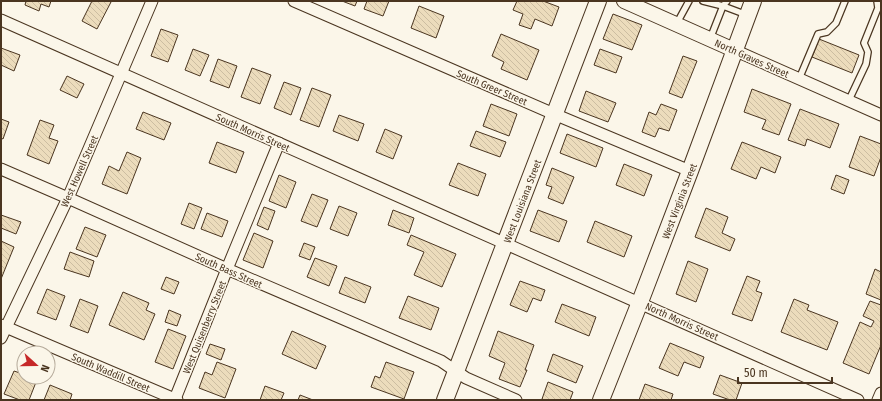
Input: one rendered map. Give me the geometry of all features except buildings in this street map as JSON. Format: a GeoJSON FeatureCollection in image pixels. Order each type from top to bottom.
{"type":"FeatureCollection","features":[{"type":"Feature","properties":{"kind":"main road","name":"West Louisiana Street"},"geometry":{"type":"LineString","coordinates":[[445,400],[598,1]]}},
{"type":"Feature","properties":{"kind":"main road","name":"West Virginia Street"},"geometry":{"type":"LineString","coordinates":[[602,400],[690,171],[750,8]]}},
{"type":"Feature","properties":{"kind":"street","name":"West Howell Street"},"geometry":{"type":"LineString","coordinates":[[1,338],[3,326],[68,198],[152,1]]}},
{"type":"Feature","properties":{"kind":"street","name":"South Greer Street"},"geometry":{"type":"LineString","coordinates":[[294,1],[554,114],[690,171]]}},
{"type":"Feature","properties":{"kind":"street","name":"North Graves Street"},"geometry":{"type":"LineString","coordinates":[[624,1],[881,115]]}},
{"type":"Feature","properties":{"kind":"street","name":"South Morris Street"},"geometry":{"type":"LineString","coordinates":[[1,20],[506,243]]}},
{"type":"Feature","properties":{"kind":"street","name":"West Quisenberry Street"},"geometry":{"type":"LineString","coordinates":[[176,400],[226,269],[279,143]]}},
{"type":"Feature","properties":{"kind":"street","name":"South Bass Street"},"geometry":{"type":"LineString","coordinates":[[1,169],[226,269],[441,361],[466,378],[516,400]]}},
{"type":"Feature","properties":{"kind":"street","name":"North Morris Street"},"geometry":{"type":"LineString","coordinates":[[506,243],[858,400]]}},
{"type":"Feature","properties":{"kind":"street","name":"South Waddill Street"},"geometry":{"type":"LineString","coordinates":[[3,326],[176,400]]}},
{"type":"Feature","properties":{"kind":"street"},"geometry":{"type":"LineString","coordinates":[[878,400],[881,393]]}},
{"type":"Feature","properties":{"kind":"lane"},"geometry":{"type":"LineString","coordinates":[[676,24],[689,1]]}},
{"type":"Feature","properties":{"kind":"lane"},"geometry":{"type":"LineString","coordinates":[[703,1],[750,8]]}},
{"type":"Feature","properties":{"kind":"lane"},"geometry":{"type":"LineString","coordinates":[[799,79],[818,34],[827,32],[836,24],[845,1]]}},
{"type":"Feature","properties":{"kind":"lane"},"geometry":{"type":"LineString","coordinates":[[849,100],[866,64],[868,52],[864,43],[878,8],[877,1]]}},
{"type":"Feature","properties":{"kind":"lane"},"geometry":{"type":"LineString","coordinates":[[710,40],[725,4]]}}]}
